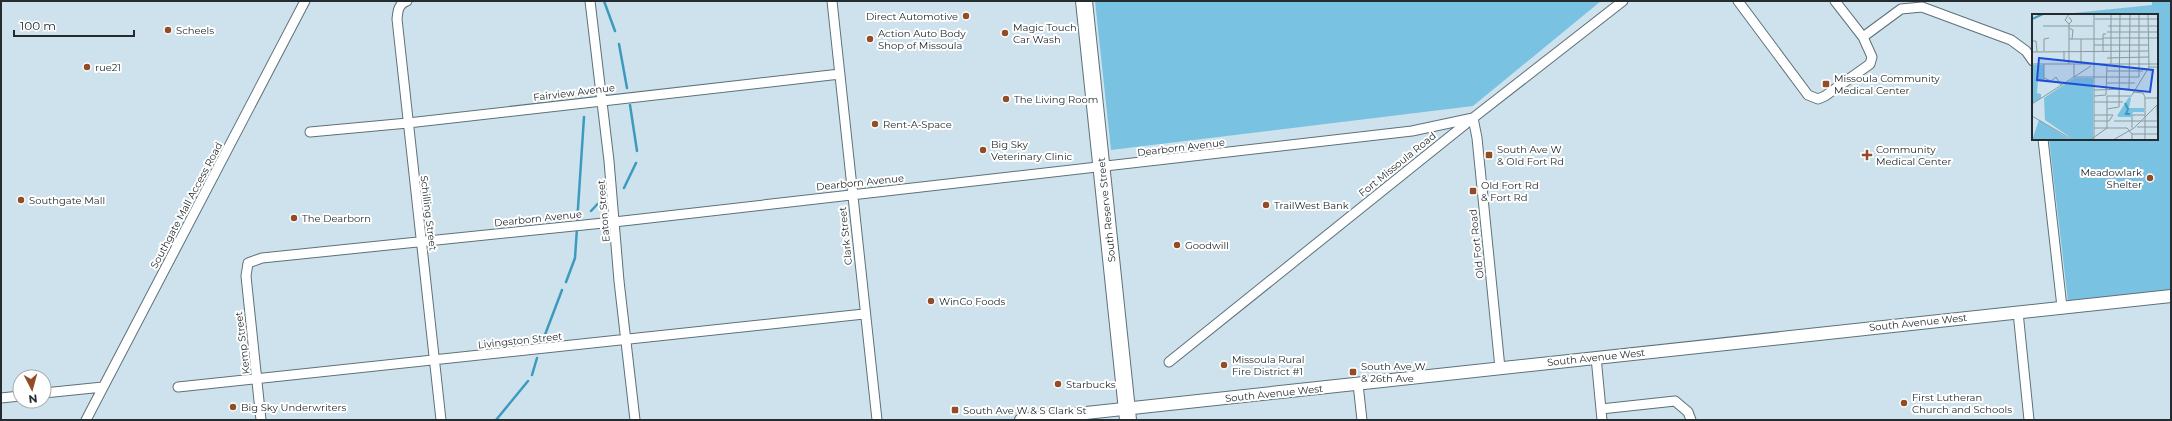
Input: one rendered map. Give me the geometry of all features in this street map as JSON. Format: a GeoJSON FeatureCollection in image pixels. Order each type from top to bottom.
{"type":"FeatureCollection","features":[{"type":"Feature","properties":{"kind":"highway","name":"South Reserve Street"},"geometry":{"type":"LineString","coordinates":[[1084,1],[1127,414]]}},
{"type":"Feature","properties":{"kind":"street","name":"Southgate Mall Access Road"},"geometry":{"type":"LineString","coordinates":[[86,420],[306,1]]}},
{"type":"Feature","properties":{"kind":"street","name":"Schilling Street"},"geometry":{"type":"LineString","coordinates":[[406,1],[398,8],[397,19],[423,241],[427,300],[441,420]]}},
{"type":"Feature","properties":{"kind":"street","name":"Eaton Street"},"geometry":{"type":"LineString","coordinates":[[590,1],[602,100],[635,420]]}},
{"type":"Feature","properties":{"kind":"street","name":"Clark Street"},"geometry":{"type":"LineString","coordinates":[[832,1],[864,314],[877,420]]}},
{"type":"Feature","properties":{"kind":"street","name":"Fort Missoula Road"},"geometry":{"type":"LineString","coordinates":[[1169,362],[1473,118],[1623,1]]}},
{"type":"Feature","properties":{"kind":"street"},"geometry":{"type":"LineString","coordinates":[[1738,1],[1808,95],[1818,99],[1825,96],[1870,64],[1872,56],[1863,38],[1835,1]]}},
{"type":"Feature","properties":{"kind":"street"},"geometry":{"type":"LineString","coordinates":[[1863,38],[1901,9],[1922,7],[2011,40],[2026,51],[2032,60]]}},
{"type":"Feature","properties":{"kind":"street","name":"Fairview Avenue"},"geometry":{"type":"LineString","coordinates":[[310,132],[408,123],[840,74]]}},
{"type":"Feature","properties":{"kind":"street","name":"Dearborn Avenue"},"geometry":{"type":"LineString","coordinates":[[248,264],[262,258],[615,222],[1412,131],[1473,118]]}},
{"type":"Feature","properties":{"kind":"street","name":"Old Fort Road"},"geometry":{"type":"LineString","coordinates":[[1473,118],[1500,368]]}},
{"type":"Feature","properties":{"kind":"street"},"geometry":{"type":"LineString","coordinates":[[2043,140],[2062,307]]}},
{"type":"Feature","properties":{"kind":"street","name":"Kemp Street"},"geometry":{"type":"LineString","coordinates":[[248,264],[246,276],[261,420]]}},
{"type":"Feature","properties":{"kind":"street","name":"South Avenue West"},"geometry":{"type":"LineString","coordinates":[[1021,420],[1127,414],[1358,384],[1596,357],[2171,296]]}},
{"type":"Feature","properties":{"kind":"street"},"geometry":{"type":"LineString","coordinates":[[2018,312],[2029,420]]}},
{"type":"Feature","properties":{"kind":"street","name":"Livingston Street"},"geometry":{"type":"LineString","coordinates":[[178,387],[435,361],[864,314]]}},
{"type":"Feature","properties":{"kind":"street"},"geometry":{"type":"LineString","coordinates":[[1596,357],[1602,420]]}},
{"type":"Feature","properties":{"kind":"street"},"geometry":{"type":"LineString","coordinates":[[1358,384],[1362,420]]}},
{"type":"Feature","properties":{"kind":"street"},"geometry":{"type":"LineString","coordinates":[[52,392],[103,387]]}},
{"type":"Feature","properties":{"kind":"street"},"geometry":{"type":"LineString","coordinates":[[1,398],[12,397]]}},
{"type":"Feature","properties":{"kind":"street"},"geometry":{"type":"LineString","coordinates":[[1602,409],[1675,401],[1688,412],[1691,420]]}},
{"type":"Feature","properties":{"kind":"shaded area"},"geometry":{"type":"Polygon","coordinates":[[[1095,1],[1601,1],[1473,106],[1111,150],[1095,1]]]}},
{"type":"Feature","properties":{"kind":"shaded area"},"geometry":{"type":"Polygon","coordinates":[[[2152,1],[2171,1],[2171,290],[2068,301],[2049,140],[2158,140],[2158,14],[2064,14],[2152,5],[2152,1]]]}},
{"type":"Feature","properties":{"kind":"waterway"},"geometry":{"type":"LineString","coordinates":[[604,1],[615,31]]}},
{"type":"Feature","properties":{"kind":"waterway"},"geometry":{"type":"LineString","coordinates":[[619,44],[627,88]]}},
{"type":"Feature","properties":{"kind":"waterway"},"geometry":{"type":"LineString","coordinates":[[630,105],[637,151]]}},
{"type":"Feature","properties":{"kind":"waterway"},"geometry":{"type":"LineString","coordinates":[[577,223],[584,117]]}},
{"type":"Feature","properties":{"kind":"waterway"},"geometry":{"type":"LineString","coordinates":[[624,188],[636,163]]}},
{"type":"Feature","properties":{"kind":"waterway"},"geometry":{"type":"LineString","coordinates":[[591,211],[604,197]]}},
{"type":"Feature","properties":{"kind":"waterway"},"geometry":{"type":"LineString","coordinates":[[566,282],[575,258],[577,228]]}},
{"type":"Feature","properties":{"kind":"waterway"},"geometry":{"type":"LineString","coordinates":[[543,340],[562,290]]}},
{"type":"Feature","properties":{"kind":"waterway"},"geometry":{"type":"LineString","coordinates":[[532,375],[537,358]]}},
{"type":"Feature","properties":{"kind":"waterway"},"geometry":{"type":"LineString","coordinates":[[496,420],[528,381]]}},
{"type":"Feature","properties":{"kind":"place","name":"Direct Automotive"},"geometry":{"type":"Point","coordinates":[966,16]}},
{"type":"Feature","properties":{"kind":"place","name":"Scheels"},"geometry":{"type":"Point","coordinates":[168,30]}},
{"type":"Feature","properties":{"kind":"place","name":"Magic Touch Car Wash"},"geometry":{"type":"Point","coordinates":[1005,33]}},
{"type":"Feature","properties":{"kind":"place","name":"Action Auto Body Shop of Missoula"},"geometry":{"type":"Point","coordinates":[870,39]}},
{"type":"Feature","properties":{"kind":"place","name":"rue21"},"geometry":{"type":"Point","coordinates":[87,67]}},
{"type":"Feature","properties":{"kind":"place","name":"Missoula Community Medical Center"},"geometry":{"type":"Point","coordinates":[1826,84]}},
{"type":"Feature","properties":{"kind":"place","name":"The Living Room"},"geometry":{"type":"Point","coordinates":[1006,99]}},
{"type":"Feature","properties":{"kind":"place","name":"Rent-A-Space"},"geometry":{"type":"Point","coordinates":[875,124]}},
{"type":"Feature","properties":{"kind":"place","name":"Big Sky Veterinary Clinic"},"geometry":{"type":"Point","coordinates":[983,150]}},
{"type":"Feature","properties":{"kind":"place","name":"South Ave W & Old Fort Rd"},"geometry":{"type":"Point","coordinates":[1489,155]}},
{"type":"Feature","properties":{"kind":"place","name":"Community Medical Center"},"geometry":{"type":"Point","coordinates":[1867,155]}},
{"type":"Feature","properties":{"kind":"place","name":"Meadowlark Shelter"},"geometry":{"type":"Point","coordinates":[2150,178]}},
{"type":"Feature","properties":{"kind":"place","name":"Old Fort Rd & Fort Rd"},"geometry":{"type":"Point","coordinates":[1473,191]}},
{"type":"Feature","properties":{"kind":"place","name":"Southgate Mall"},"geometry":{"type":"Point","coordinates":[21,200]}},
{"type":"Feature","properties":{"kind":"place","name":"TrailWest Bank"},"geometry":{"type":"Point","coordinates":[1266,205]}},
{"type":"Feature","properties":{"kind":"place","name":"The Dearborn"},"geometry":{"type":"Point","coordinates":[294,218]}},
{"type":"Feature","properties":{"kind":"place","name":"Goodwill"},"geometry":{"type":"Point","coordinates":[1177,245]}},
{"type":"Feature","properties":{"kind":"place","name":"WinCo Foods"},"geometry":{"type":"Point","coordinates":[931,301]}},
{"type":"Feature","properties":{"kind":"place","name":"Missoula Rural Fire District #1"},"geometry":{"type":"Point","coordinates":[1224,365]}},
{"type":"Feature","properties":{"kind":"place","name":"South Ave W & 26th Ave"},"geometry":{"type":"Point","coordinates":[1353,372]}},
{"type":"Feature","properties":{"kind":"place","name":"Starbucks"},"geometry":{"type":"Point","coordinates":[1058,384]}},
{"type":"Feature","properties":{"kind":"place","name":"First Lutheran Church and Schools"},"geometry":{"type":"Point","coordinates":[1904,403]}},
{"type":"Feature","properties":{"kind":"place","name":"Big Sky Underwriters"},"geometry":{"type":"Point","coordinates":[233,407]}},
{"type":"Feature","properties":{"kind":"place","name":"South Ave W & S Clark St"},"geometry":{"type":"Point","coordinates":[955,410]}}]}
